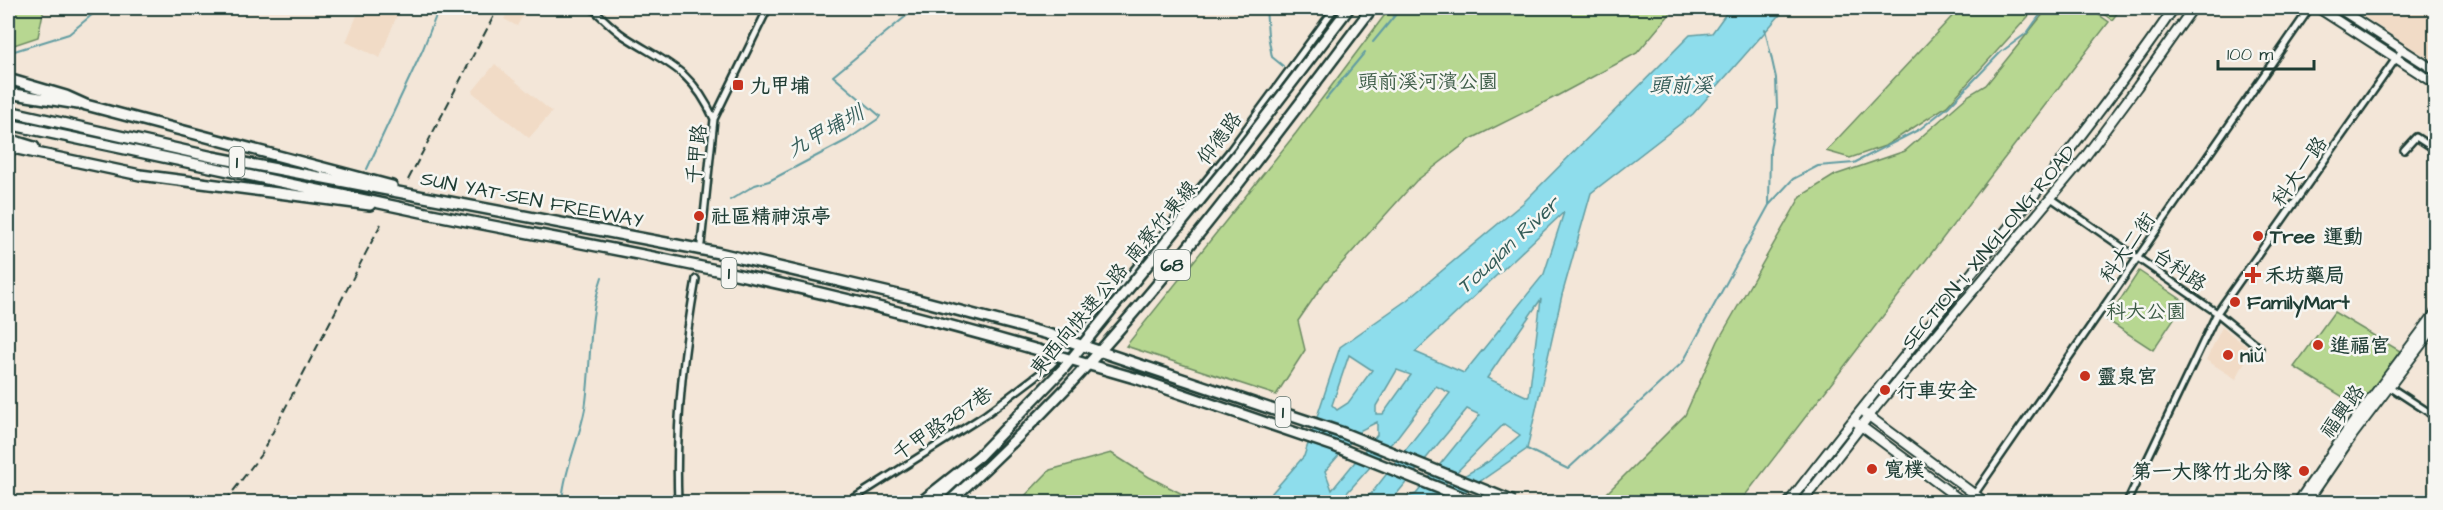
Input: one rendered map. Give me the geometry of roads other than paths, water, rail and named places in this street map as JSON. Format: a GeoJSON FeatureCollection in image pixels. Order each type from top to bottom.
{"type":"FeatureCollection","features":[{"type":"Feature","properties":{"kind":"highway","name":"東西向快速公路 南寮竹東線"},"geometry":{"type":"LineString","coordinates":[[935,502],[960,480],[979,456],[1064,368],[1225,170],[1349,8]]}},
{"type":"Feature","properties":{"kind":"highway","name":"東西向快速公路 南寮竹東線"},"geometry":{"type":"LineString","coordinates":[[948,502],[1038,417],[1131,316],[1252,166],[1372,8]]}},
{"type":"Feature","properties":{"kind":"highway"},"geometry":{"type":"LineString","coordinates":[[8,79],[66,96],[86,105]]}},
{"type":"Feature","properties":{"kind":"highway"},"geometry":{"type":"LineString","coordinates":[[8,93],[86,105],[469,205]]}},
{"type":"Feature","properties":{"kind":"highway","name":"SUN YAT-SEN FREEWAY"},"geometry":{"type":"LineString","coordinates":[[8,111],[224,159],[719,253],[911,298],[1048,334],[1153,367],[1343,433],[1514,502]]}},
{"type":"Feature","properties":{"kind":"highway","name":"SUN YAT-SEN FREEWAY"},"geometry":{"type":"LineString","coordinates":[[8,124],[200,166],[347,194],[417,211],[828,294],[1038,350],[1138,380],[1334,446],[1474,502]]}},
{"type":"Feature","properties":{"kind":"highway"},"geometry":{"type":"LineString","coordinates":[[8,139],[78,162]]}},
{"type":"Feature","properties":{"kind":"highway"},"geometry":{"type":"LineString","coordinates":[[8,147],[152,176],[417,211]]}},
{"type":"Feature","properties":{"kind":"highway"},"geometry":{"type":"LineString","coordinates":[[921,502],[979,456]]}},
{"type":"Feature","properties":{"kind":"street"},"geometry":{"type":"LineString","coordinates":[[592,8],[621,34],[688,76],[700,91],[714,119]]}},
{"type":"Feature","properties":{"kind":"street","name":"千甲路"},"geometry":{"type":"LineString","coordinates":[[701,244],[714,119],[768,8]]}},
{"type":"Feature","properties":{"kind":"street","name":"仰德路"},"geometry":{"type":"LineString","coordinates":[[1051,365],[1087,328],[1228,152],[1335,8]]}},
{"type":"Feature","properties":{"kind":"street","name":"SECTION 1, XINGLONG ROAD"},"geometry":{"type":"LineString","coordinates":[[1789,502],[2040,189],[2133,68],[2174,8]]}},
{"type":"Feature","properties":{"kind":"street","name":"SECTION 1, XINGLONG ROAD"},"geometry":{"type":"LineString","coordinates":[[1802,502],[1861,426],[2051,198],[2138,87],[2193,8]]}},
{"type":"Feature","properties":{"kind":"street","name":"科大二街"},"geometry":{"type":"LineString","coordinates":[[1969,502],[2310,8]]}},
{"type":"Feature","properties":{"kind":"street"},"geometry":{"type":"LineString","coordinates":[[2318,8],[2436,84]]}},
{"type":"Feature","properties":{"kind":"street"},"geometry":{"type":"LineString","coordinates":[[2338,8],[2436,72]]}},
{"type":"Feature","properties":{"kind":"street","name":"科大一路"},"geometry":{"type":"LineString","coordinates":[[2127,502],[2217,313],[2402,50]]}},
{"type":"Feature","properties":{"kind":"street"},"geometry":{"type":"LineString","coordinates":[[2404,150],[2416,137],[2436,150]]}},
{"type":"Feature","properties":{"kind":"street","name":"台科路"},"geometry":{"type":"LineString","coordinates":[[2051,198],[2217,313],[2259,348]]}},
{"type":"Feature","properties":{"kind":"street"},"geometry":{"type":"LineString","coordinates":[[678,502],[678,431],[683,368],[696,279]]}},
{"type":"Feature","properties":{"kind":"street","name":"福興路"},"geometry":{"type":"LineString","coordinates":[[2307,502],[2436,312]]}},
{"type":"Feature","properties":{"kind":"street","name":"福興路"},"geometry":{"type":"LineString","coordinates":[[2298,502],[2386,384],[2436,326]]}},
{"type":"Feature","properties":{"kind":"street","name":"千甲路387巷"},"geometry":{"type":"LineString","coordinates":[[848,502],[985,415],[1051,365]]}},
{"type":"Feature","properties":{"kind":"street"},"geometry":{"type":"LineString","coordinates":[[2386,384],[2436,417]]}},
{"type":"Feature","properties":{"kind":"street"},"geometry":{"type":"LineString","coordinates":[[2429,413],[2436,405]]}},
{"type":"Feature","properties":{"kind":"street"},"geometry":{"type":"LineString","coordinates":[[1862,410],[1984,502]]}},
{"type":"Feature","properties":{"kind":"street"},"geometry":{"type":"LineString","coordinates":[[1853,421],[1963,502]]}},
{"type":"Feature","properties":{"kind":"water","name":"頭前溪"},"geometry":{"type":"Polygon","coordinates":[[[1730,8],[1786,8],[1693,114],[1591,193],[1562,295],[1527,449],[1450,502],[1392,502],[1416,494],[1480,415],[1467,409],[1390,502],[1355,502],[1371,494],[1450,393],[1436,386],[1398,436],[1345,495],[1345,502],[1264,502],[1304,456],[1340,347],[1407,300],[1523,203],[1690,35],[1712,33],[1730,8]],[[1564,212],[1415,352],[1464,373],[1544,274],[1564,212]],[[1541,299],[1487,378],[1529,396],[1541,299]],[[1349,355],[1332,405],[1337,410],[1348,403],[1372,370],[1349,355]],[[1397,370],[1376,406],[1376,414],[1383,414],[1411,375],[1397,370]],[[1377,422],[1361,430],[1325,471],[1332,490],[1377,435],[1377,422]],[[1504,424],[1438,491],[1488,462],[1520,435],[1504,424]]]}},
{"type":"Feature","properties":{"kind":"waterway"},"geometry":{"type":"LineString","coordinates":[[8,53],[69,34],[100,8]]}},
{"type":"Feature","properties":{"kind":"waterway"},"geometry":{"type":"LineString","coordinates":[[367,169],[423,49],[439,8]]}},
{"type":"Feature","properties":{"kind":"waterway","name":"九甲埔圳"},"geometry":{"type":"LineString","coordinates":[[730,200],[755,185],[769,181],[847,140],[878,119],[880,116],[833,76],[916,8]]}},
{"type":"Feature","properties":{"kind":"waterway"},"geometry":{"type":"LineString","coordinates":[[1266,8],[1272,57],[1283,66]]}},
{"type":"Feature","properties":{"kind":"waterway"},"geometry":{"type":"LineString","coordinates":[[1373,42],[1401,8]]}},
{"type":"Feature","properties":{"kind":"waterway"},"geometry":{"type":"LineString","coordinates":[[1527,449],[1568,469],[1683,362],[1769,205],[1793,179],[1818,166],[1854,163],[1920,129],[1948,107],[2001,52],[2027,33],[2045,8]]}},
{"type":"Feature","properties":{"kind":"waterway"},"geometry":{"type":"LineString","coordinates":[[1765,29],[1776,78],[1777,108],[1770,150],[1769,205]]}},
{"type":"Feature","properties":{"kind":"waterway"},"geometry":{"type":"LineString","coordinates":[[1326,99],[1365,52]]}},
{"type":"Feature","properties":{"kind":"waterway","name":"九甲埔圳"},"geometry":{"type":"LineString","coordinates":[[562,502],[563,490],[585,409],[594,310],[602,277]]}},
{"type":"Feature","properties":{"kind":"tunnel"},"geometry":{"type":"LineString","coordinates":[[696,279],[701,249]]}},
{"type":"Feature","properties":{"kind":"railway"},"geometry":{"type":"LineString","coordinates":[[408,180],[498,8]]}},
{"type":"Feature","properties":{"kind":"railway"},"geometry":{"type":"LineString","coordinates":[[225,502],[262,453],[383,220]]}},
{"type":"Feature","properties":{"kind":"place","name":"九甲埔"},"geometry":{"type":"Point","coordinates":[738,85]}},
{"type":"Feature","properties":{"kind":"place","name":"社區精神涼亭"},"geometry":{"type":"Point","coordinates":[699,216]}},
{"type":"Feature","properties":{"kind":"place","name":"Tree 運動"},"geometry":{"type":"Point","coordinates":[2258,236]}},
{"type":"Feature","properties":{"kind":"place","name":"禾坊藥局"},"geometry":{"type":"Point","coordinates":[2253,275]}},
{"type":"Feature","properties":{"kind":"place","name":"FamilyMart"},"geometry":{"type":"Point","coordinates":[2235,302]}},
{"type":"Feature","properties":{"kind":"place","name":"進福宮"},"geometry":{"type":"Point","coordinates":[2318,345]}},
{"type":"Feature","properties":{"kind":"place","name":"niǔ"},"geometry":{"type":"Point","coordinates":[2228,355]}},
{"type":"Feature","properties":{"kind":"place","name":"靈泉宮"},"geometry":{"type":"Point","coordinates":[2085,376]}},
{"type":"Feature","properties":{"kind":"place","name":"行車安全"},"geometry":{"type":"Point","coordinates":[1885,390]}},
{"type":"Feature","properties":{"kind":"place","name":"寬樸"},"geometry":{"type":"Point","coordinates":[1872,469]}},
{"type":"Feature","properties":{"kind":"place","name":"第一大隊竹北分隊"},"geometry":{"type":"Point","coordinates":[2304,471]}},
{"type":"Feature","properties":{"kind":"park label","name":"頭前溪河濱公園"},"geometry":{"type":"Point","coordinates":[1428,81]}},
{"type":"Feature","properties":{"kind":"park label","name":"科大公園"},"geometry":{"type":"Point","coordinates":[2146,311]}},
{"type":"Feature","properties":{"kind":"water label","name":"Touqian River"},"geometry":{"type":"Point","coordinates":[1508,245]}}]}
